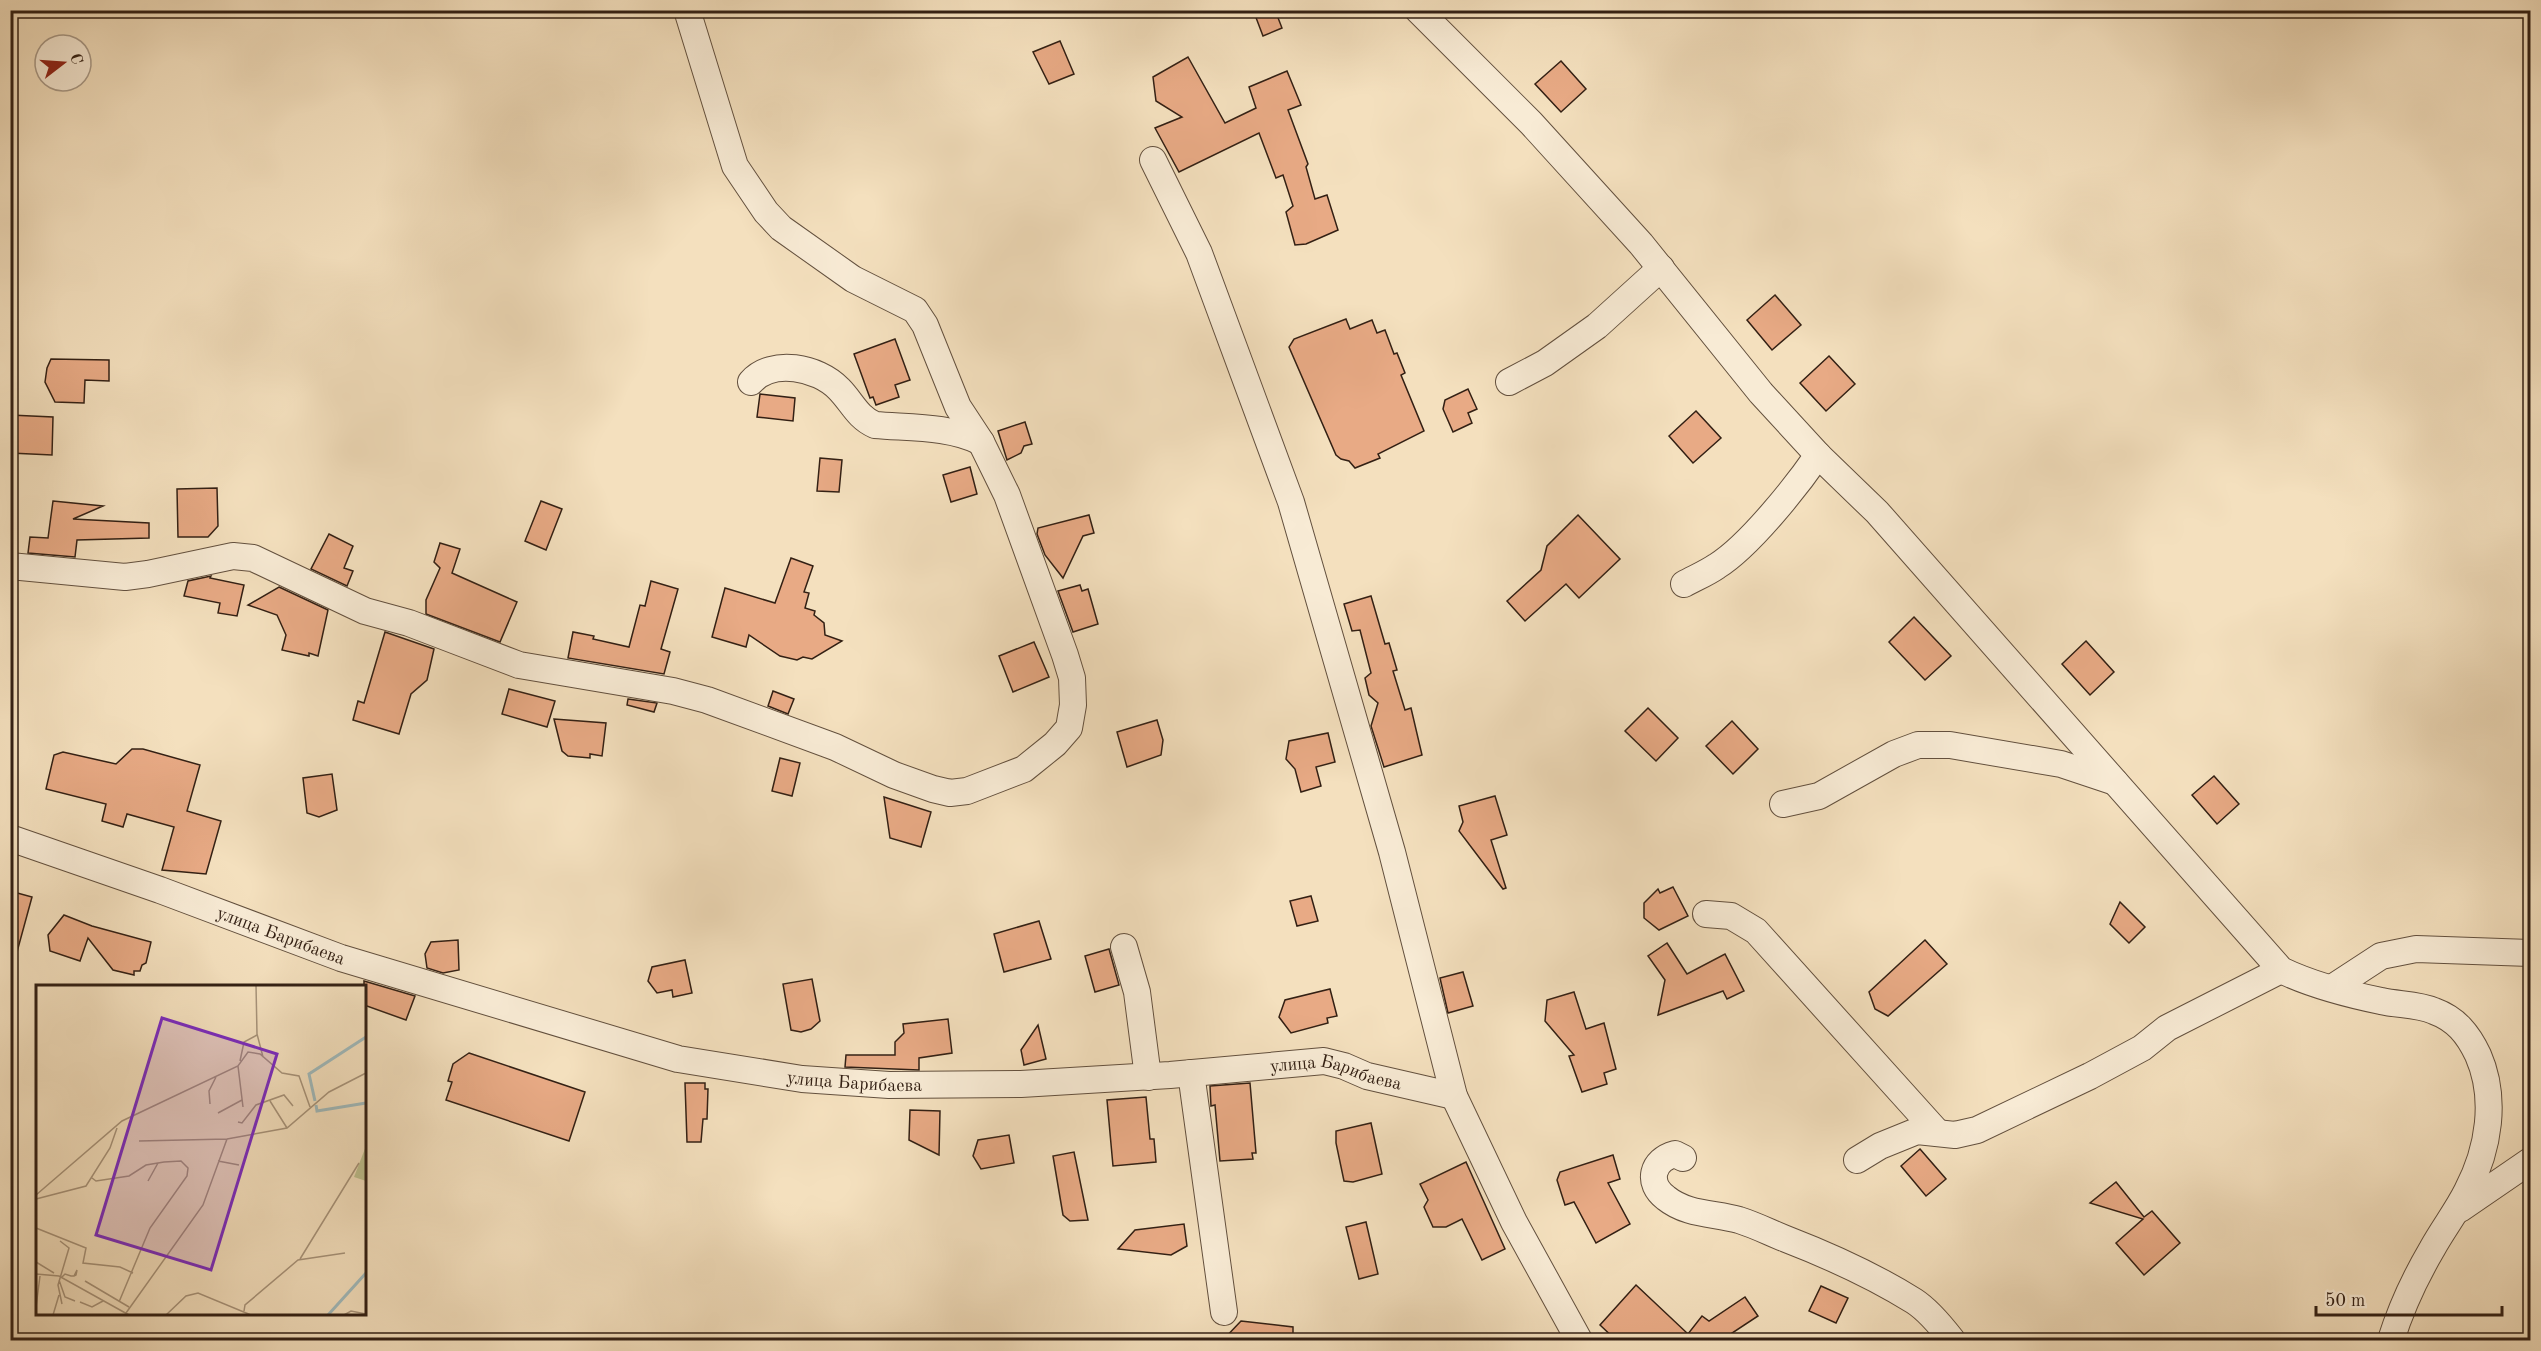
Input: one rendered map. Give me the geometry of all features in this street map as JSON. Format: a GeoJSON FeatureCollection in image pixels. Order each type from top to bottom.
{"type":"FeatureCollection","features":[{"type":"Feature","properties":{"kind":"street"},"geometry":{"type":"LineString","coordinates":[[10,566],[125,577],[233,556],[254,558],[365,611],[409,623],[519,665],[673,691],[707,700],[835,747],[894,775],[950,793],[967,791],[1024,769],[1055,744],[1069,728],[1074,705],[1072,678],[1065,655],[1007,495],[981,442],[958,407],[929,333],[915,310],[853,279],[782,228],[766,212],[735,166],[687,10]]}},
{"type":"Feature","properties":{"kind":"street"},"geometry":{"type":"LineString","coordinates":[[1418,10],[1531,123],[1661,268],[1761,393],[1877,512],[2281,970],[2307,983],[2382,1001],[2421,1006],[2459,1025],[2472,1043],[2486,1080],[2489,1102],[2488,1124],[2476,1170],[2455,1213],[2431,1250],[2401,1309],[2391,1341]]}},
{"type":"Feature","properties":{"kind":"street"},"geometry":{"type":"LineString","coordinates":[[1153,160],[1199,254],[1291,501],[1392,852],[1454,1096],[1515,1222],[1579,1341]]}},
{"type":"Feature","properties":{"kind":"street"},"geometry":{"type":"LineString","coordinates":[[1509,382],[1545,363],[1597,326],[1661,268]]}},
{"type":"Feature","properties":{"kind":"street"},"geometry":{"type":"LineString","coordinates":[[751,382],[756,376],[768,370],[781,368],[809,372],[839,388],[864,420],[875,425],[954,433],[969,436],[981,442]]}},
{"type":"Feature","properties":{"kind":"street"},"geometry":{"type":"LineString","coordinates":[[1684,584],[1718,566],[1750,537],[1804,474],[1818,454]]}},
{"type":"Feature","properties":{"kind":"street"},"geometry":{"type":"LineString","coordinates":[[1783,804],[1819,796],[1894,754],[1918,745],[1962,747],[2061,764],[2118,783]]}},
{"type":"Feature","properties":{"kind":"street","name":"улица Барибаева"},"geometry":{"type":"LineString","coordinates":[[10,838],[341,958],[678,1059],[802,1079],[889,1085],[1021,1084],[1148,1077],[1324,1061],[1367,1076],[1454,1096]]}},
{"type":"Feature","properties":{"kind":"street"},"geometry":{"type":"LineString","coordinates":[[1706,914],[1731,916],[1756,931],[1938,1133]]}},
{"type":"Feature","properties":{"kind":"street"},"geometry":{"type":"LineString","coordinates":[[1124,947],[1137,992],[1148,1077]]}},
{"type":"Feature","properties":{"kind":"street"},"geometry":{"type":"LineString","coordinates":[[2332,988],[2381,956],[2416,949],[2530,953]]}},
{"type":"Feature","properties":{"kind":"street"},"geometry":{"type":"LineString","coordinates":[[1857,1160],[1903,1135],[1917,1131],[1955,1135],[1977,1130],[2142,1048],[2167,1028],[2281,970]]}},
{"type":"Feature","properties":{"kind":"street"},"geometry":{"type":"LineString","coordinates":[[1191,1073],[1224,1312]]}},
{"type":"Feature","properties":{"kind":"street"},"geometry":{"type":"LineString","coordinates":[[1683,1158],[1675,1154],[1665,1157],[1656,1166],[1654,1177],[1656,1186],[1663,1196],[1675,1205],[1689,1211],[1740,1220],[1834,1258],[1916,1302],[1945,1330],[1952,1341]]}},
{"type":"Feature","properties":{"kind":"street"},"geometry":{"type":"LineString","coordinates":[[2455,1213],[2530,1161]]}},
{"type":"Feature","properties":{"kind":"building"},"geometry":{"type":"Polygon","coordinates":[[[1266,10],[1275,10],[1282,28],[1263,36],[1255,15],[1266,10]]]}},
{"type":"Feature","properties":{"kind":"building"},"geometry":{"type":"Polygon","coordinates":[[[1060,41],[1074,74],[1049,84],[1033,52],[1060,41]]]}},
{"type":"Feature","properties":{"kind":"building"},"geometry":{"type":"Polygon","coordinates":[[[1188,57],[1225,123],[1256,108],[1249,87],[1287,71],[1301,105],[1288,110],[1308,164],[1306,167],[1315,199],[1327,195],[1338,230],[1306,244],[1295,245],[1286,212],[1293,206],[1283,175],[1276,178],[1259,133],[1179,172],[1155,128],[1182,117],[1156,101],[1153,77],[1188,57]]]}},
{"type":"Feature","properties":{"kind":"building"},"geometry":{"type":"Polygon","coordinates":[[[1561,61],[1586,89],[1561,112],[1535,84],[1561,61]]]}},
{"type":"Feature","properties":{"kind":"building"},"geometry":{"type":"Polygon","coordinates":[[[1775,295],[1801,325],[1772,350],[1747,320],[1775,295]]]}},
{"type":"Feature","properties":{"kind":"building"},"geometry":{"type":"Polygon","coordinates":[[[1346,319],[1350,329],[1372,320],[1377,333],[1385,330],[1394,354],[1397,353],[1405,373],[1401,375],[1424,431],[1378,454],[1380,458],[1355,468],[1349,461],[1336,455],[1289,347],[1294,339],[1346,319]]]}},
{"type":"Feature","properties":{"kind":"building"},"geometry":{"type":"Polygon","coordinates":[[[895,339],[910,380],[895,385],[899,397],[876,405],[873,397],[870,398],[854,354],[895,339]]]}},
{"type":"Feature","properties":{"kind":"building"},"geometry":{"type":"Polygon","coordinates":[[[1829,356],[1855,384],[1826,411],[1800,383],[1829,356]]]}},
{"type":"Feature","properties":{"kind":"building"},"geometry":{"type":"Polygon","coordinates":[[[51,359],[109,360],[109,381],[85,380],[84,403],[55,402],[45,382],[51,359]]]}},
{"type":"Feature","properties":{"kind":"building"},"geometry":{"type":"Polygon","coordinates":[[[1468,389],[1477,409],[1468,413],[1472,423],[1453,432],[1443,409],[1445,400],[1468,389]]]}},
{"type":"Feature","properties":{"kind":"building"},"geometry":{"type":"Polygon","coordinates":[[[760,394],[795,398],[793,421],[757,417],[760,394]]]}},
{"type":"Feature","properties":{"kind":"building"},"geometry":{"type":"Polygon","coordinates":[[[1696,411],[1721,438],[1693,463],[1669,436],[1696,411]]]}},
{"type":"Feature","properties":{"kind":"building"},"geometry":{"type":"Polygon","coordinates":[[[10,415],[53,417],[52,455],[10,453],[10,415]]]}},
{"type":"Feature","properties":{"kind":"building"},"geometry":{"type":"Polygon","coordinates":[[[1025,422],[1032,444],[1024,446],[1021,453],[1007,460],[998,431],[1025,422]]]}},
{"type":"Feature","properties":{"kind":"building"},"geometry":{"type":"Polygon","coordinates":[[[820,458],[842,460],[839,492],[817,491],[820,458]]]}},
{"type":"Feature","properties":{"kind":"building"},"geometry":{"type":"Polygon","coordinates":[[[970,467],[977,494],[951,502],[943,475],[970,467]]]}},
{"type":"Feature","properties":{"kind":"building"},"geometry":{"type":"Polygon","coordinates":[[[217,488],[218,526],[208,537],[178,537],[177,489],[217,488]]]}},
{"type":"Feature","properties":{"kind":"building"},"geometry":{"type":"Polygon","coordinates":[[[53,501],[103,506],[73,519],[149,523],[149,538],[77,540],[75,557],[28,553],[30,537],[48,538],[53,501]]]}},
{"type":"Feature","properties":{"kind":"building"},"geometry":{"type":"Polygon","coordinates":[[[541,501],[562,509],[546,550],[525,541],[541,501]]]}},
{"type":"Feature","properties":{"kind":"building"},"geometry":{"type":"Polygon","coordinates":[[[1089,515],[1094,533],[1083,536],[1063,578],[1045,555],[1037,534],[1038,528],[1089,515]]]}},
{"type":"Feature","properties":{"kind":"building"},"geometry":{"type":"Polygon","coordinates":[[[1578,515],[1620,559],[1579,598],[1566,584],[1525,621],[1507,601],[1541,570],[1547,546],[1578,515]]]}},
{"type":"Feature","properties":{"kind":"building"},"geometry":{"type":"Polygon","coordinates":[[[329,534],[353,546],[344,568],[353,571],[347,586],[311,569],[329,534]]]}},
{"type":"Feature","properties":{"kind":"building"},"geometry":{"type":"Polygon","coordinates":[[[440,543],[460,549],[452,573],[517,602],[500,642],[426,614],[426,600],[440,568],[434,562],[440,543]]]}},
{"type":"Feature","properties":{"kind":"building"},"geometry":{"type":"Polygon","coordinates":[[[791,558],[813,566],[804,592],[809,593],[805,608],[815,611],[814,615],[824,623],[825,635],[842,641],[812,659],[803,657],[797,660],[780,656],[749,635],[746,647],[712,637],[725,588],[775,603],[791,558]]]}},
{"type":"Feature","properties":{"kind":"building"},"geometry":{"type":"Polygon","coordinates":[[[211,576],[210,578],[244,585],[237,616],[218,613],[220,603],[184,596],[188,581],[211,576]]]}},
{"type":"Feature","properties":{"kind":"building"},"geometry":{"type":"Polygon","coordinates":[[[651,581],[678,589],[661,649],[670,652],[664,674],[568,658],[573,632],[629,647],[640,605],[645,606],[651,581]]]}},
{"type":"Feature","properties":{"kind":"building"},"geometry":{"type":"Polygon","coordinates":[[[1080,585],[1082,591],[1088,589],[1098,624],[1073,632],[1058,591],[1080,585]]]}},
{"type":"Feature","properties":{"kind":"building"},"geometry":{"type":"Polygon","coordinates":[[[279,587],[328,610],[318,656],[282,650],[286,635],[277,615],[248,605],[279,587]]]}},
{"type":"Feature","properties":{"kind":"building"},"geometry":{"type":"Polygon","coordinates":[[[1371,596],[1385,644],[1389,643],[1397,670],[1393,671],[1405,710],[1411,708],[1422,755],[1384,767],[1371,726],[1378,703],[1369,695],[1365,678],[1371,673],[1360,630],[1352,631],[1344,604],[1371,596]]]}},
{"type":"Feature","properties":{"kind":"building"},"geometry":{"type":"Polygon","coordinates":[[[1914,617],[1951,656],[1925,680],[1889,642],[1914,617]]]}},
{"type":"Feature","properties":{"kind":"building"},"geometry":{"type":"Polygon","coordinates":[[[385,632],[434,649],[427,680],[411,694],[399,734],[353,720],[358,701],[364,703],[385,632]]]}},
{"type":"Feature","properties":{"kind":"building"},"geometry":{"type":"Polygon","coordinates":[[[2086,641],[2114,672],[2090,695],[2062,664],[2086,641]]]}},
{"type":"Feature","properties":{"kind":"building"},"geometry":{"type":"Polygon","coordinates":[[[1034,642],[1049,677],[1013,692],[999,656],[1034,642]]]}},
{"type":"Feature","properties":{"kind":"building"},"geometry":{"type":"Polygon","coordinates":[[[509,689],[555,701],[547,727],[502,714],[509,689]]]}},
{"type":"Feature","properties":{"kind":"building"},"geometry":{"type":"Polygon","coordinates":[[[773,691],[794,699],[788,714],[768,706],[773,691]]]}},
{"type":"Feature","properties":{"kind":"building"},"geometry":{"type":"Polygon","coordinates":[[[628,699],[657,703],[654,712],[627,705],[628,699]]]}},
{"type":"Feature","properties":{"kind":"building"},"geometry":{"type":"Polygon","coordinates":[[[1648,708],[1678,738],[1656,761],[1625,731],[1648,708]]]}},
{"type":"Feature","properties":{"kind":"building"},"geometry":{"type":"Polygon","coordinates":[[[554,719],[606,723],[602,756],[590,754],[590,758],[568,756],[562,751],[554,719]]]}},
{"type":"Feature","properties":{"kind":"building"},"geometry":{"type":"Polygon","coordinates":[[[1157,720],[1163,740],[1161,755],[1127,767],[1117,732],[1157,720]]]}},
{"type":"Feature","properties":{"kind":"building"},"geometry":{"type":"Polygon","coordinates":[[[1732,721],[1758,749],[1733,774],[1706,746],[1732,721]]]}},
{"type":"Feature","properties":{"kind":"building"},"geometry":{"type":"Polygon","coordinates":[[[1328,733],[1335,762],[1316,767],[1321,786],[1301,792],[1295,769],[1286,759],[1289,741],[1328,733]]]}},
{"type":"Feature","properties":{"kind":"building"},"geometry":{"type":"Polygon","coordinates":[[[132,749],[143,749],[200,765],[187,811],[221,821],[206,874],[162,870],[174,827],[127,814],[123,827],[102,821],[106,804],[46,789],[54,755],[63,752],[116,764],[132,749]]]}},
{"type":"Feature","properties":{"kind":"building"},"geometry":{"type":"Polygon","coordinates":[[[780,758],[800,763],[792,796],[772,791],[780,758]]]}},
{"type":"Feature","properties":{"kind":"building"},"geometry":{"type":"Polygon","coordinates":[[[332,774],[337,810],[319,817],[307,813],[303,778],[332,774]]]}},
{"type":"Feature","properties":{"kind":"building"},"geometry":{"type":"Polygon","coordinates":[[[2214,776],[2239,804],[2217,824],[2192,795],[2214,776]]]}},
{"type":"Feature","properties":{"kind":"building"},"geometry":{"type":"Polygon","coordinates":[[[1495,796],[1507,835],[1491,840],[1506,888],[1503,889],[1459,831],[1463,822],[1459,806],[1495,796]]]}},
{"type":"Feature","properties":{"kind":"building"},"geometry":{"type":"Polygon","coordinates":[[[884,797],[931,812],[921,847],[890,838],[884,797]]]}},
{"type":"Feature","properties":{"kind":"building"},"geometry":{"type":"Polygon","coordinates":[[[1673,887],[1688,916],[1659,930],[1644,918],[1644,903],[1658,889],[1660,893],[1673,887]]]}},
{"type":"Feature","properties":{"kind":"building"},"geometry":{"type":"Polygon","coordinates":[[[10,891],[32,897],[17,952],[10,952],[10,891]]]}},
{"type":"Feature","properties":{"kind":"building"},"geometry":{"type":"Polygon","coordinates":[[[1311,896],[1318,921],[1297,926],[1290,901],[1311,896]]]}},
{"type":"Feature","properties":{"kind":"building"},"geometry":{"type":"Polygon","coordinates":[[[2120,902],[2145,927],[2129,943],[2110,924],[2120,902]]]}},
{"type":"Feature","properties":{"kind":"building"},"geometry":{"type":"Polygon","coordinates":[[[64,915],[92,926],[151,942],[146,963],[142,965],[140,971],[134,971],[134,975],[113,970],[88,938],[80,961],[50,951],[48,935],[64,915]]]}},
{"type":"Feature","properties":{"kind":"building"},"geometry":{"type":"Polygon","coordinates":[[[1039,921],[1051,959],[1004,972],[994,934],[1039,921]]]}},
{"type":"Feature","properties":{"kind":"building"},"geometry":{"type":"Polygon","coordinates":[[[458,940],[459,970],[443,973],[427,968],[425,954],[431,942],[458,940]]]}},
{"type":"Feature","properties":{"kind":"building"},"geometry":{"type":"Polygon","coordinates":[[[1925,940],[1947,964],[1888,1016],[1875,1009],[1869,992],[1925,940]]]}},
{"type":"Feature","properties":{"kind":"building"},"geometry":{"type":"Polygon","coordinates":[[[1667,943],[1687,974],[1725,954],[1744,991],[1727,999],[1723,991],[1658,1015],[1665,980],[1648,956],[1667,943]]]}},
{"type":"Feature","properties":{"kind":"building"},"geometry":{"type":"Polygon","coordinates":[[[1109,949],[1119,985],[1095,992],[1085,956],[1109,949]]]}},
{"type":"Feature","properties":{"kind":"building"},"geometry":{"type":"Polygon","coordinates":[[[685,960],[692,993],[673,997],[672,990],[657,993],[648,981],[652,967],[685,960]]]}},
{"type":"Feature","properties":{"kind":"building"},"geometry":{"type":"Polygon","coordinates":[[[1463,972],[1473,1006],[1448,1013],[1440,978],[1463,972]]]}},
{"type":"Feature","properties":{"kind":"building"},"geometry":{"type":"Polygon","coordinates":[[[812,979],[820,1021],[811,1029],[801,1032],[791,1030],[783,984],[812,979]]]}},
{"type":"Feature","properties":{"kind":"building"},"geometry":{"type":"Polygon","coordinates":[[[364,981],[415,996],[406,1020],[366,1006],[366,985],[364,981]]]}},
{"type":"Feature","properties":{"kind":"building"},"geometry":{"type":"Polygon","coordinates":[[[1330,989],[1337,1016],[1327,1018],[1328,1023],[1291,1033],[1279,1017],[1285,1000],[1330,989]]]}},
{"type":"Feature","properties":{"kind":"building"},"geometry":{"type":"Polygon","coordinates":[[[1574,992],[1586,1029],[1604,1023],[1616,1069],[1604,1073],[1607,1084],[1582,1092],[1569,1056],[1574,1055],[1545,1021],[1547,1000],[1574,992]]]}},
{"type":"Feature","properties":{"kind":"building"},"geometry":{"type":"Polygon","coordinates":[[[948,1019],[952,1053],[919,1058],[919,1070],[845,1067],[846,1055],[895,1055],[895,1042],[904,1033],[903,1024],[948,1019]]]}},
{"type":"Feature","properties":{"kind":"building"},"geometry":{"type":"Polygon","coordinates":[[[1038,1025],[1046,1059],[1024,1065],[1021,1050],[1038,1025]]]}},
{"type":"Feature","properties":{"kind":"building"},"geometry":{"type":"Polygon","coordinates":[[[469,1053],[585,1092],[569,1141],[446,1100],[452,1082],[448,1081],[453,1064],[469,1053]]]}},
{"type":"Feature","properties":{"kind":"building"},"geometry":{"type":"Polygon","coordinates":[[[685,1083],[705,1083],[705,1089],[708,1089],[707,1119],[703,1119],[701,1142],[687,1142],[685,1083]]]}},
{"type":"Feature","properties":{"kind":"building"},"geometry":{"type":"Polygon","coordinates":[[[1250,1083],[1256,1153],[1252,1153],[1253,1159],[1220,1161],[1215,1105],[1211,1106],[1210,1086],[1250,1083]]]}},
{"type":"Feature","properties":{"kind":"building"},"geometry":{"type":"Polygon","coordinates":[[[1146,1097],[1150,1139],[1154,1139],[1156,1162],[1113,1166],[1107,1100],[1146,1097]]]}},
{"type":"Feature","properties":{"kind":"building"},"geometry":{"type":"Polygon","coordinates":[[[910,1110],[940,1111],[939,1155],[909,1140],[910,1110]]]}},
{"type":"Feature","properties":{"kind":"building"},"geometry":{"type":"Polygon","coordinates":[[[1371,1123],[1382,1174],[1353,1182],[1344,1181],[1336,1143],[1336,1131],[1371,1123]]]}},
{"type":"Feature","properties":{"kind":"building"},"geometry":{"type":"Polygon","coordinates":[[[1009,1135],[1014,1163],[981,1169],[973,1156],[978,1140],[1009,1135]]]}},
{"type":"Feature","properties":{"kind":"building"},"geometry":{"type":"Polygon","coordinates":[[[1920,1149],[1946,1179],[1926,1196],[1901,1166],[1920,1149]]]}},
{"type":"Feature","properties":{"kind":"building"},"geometry":{"type":"Polygon","coordinates":[[[1074,1152],[1088,1220],[1070,1221],[1063,1215],[1053,1156],[1074,1152]]]}},
{"type":"Feature","properties":{"kind":"building"},"geometry":{"type":"Polygon","coordinates":[[[1613,1155],[1620,1179],[1608,1183],[1630,1224],[1596,1243],[1574,1202],[1565,1205],[1557,1180],[1560,1172],[1613,1155]]]}},
{"type":"Feature","properties":{"kind":"building"},"geometry":{"type":"Polygon","coordinates":[[[1466,1162],[1505,1249],[1482,1260],[1462,1219],[1446,1227],[1433,1227],[1424,1207],[1428,1200],[1420,1184],[1466,1162]]]}},
{"type":"Feature","properties":{"kind":"building"},"geometry":{"type":"Polygon","coordinates":[[[2116,1182],[2144,1217],[2152,1211],[2180,1243],[2144,1275],[2116,1243],[2143,1219],[2090,1203],[2116,1182]]]}},
{"type":"Feature","properties":{"kind":"building"},"geometry":{"type":"Polygon","coordinates":[[[1366,1222],[1378,1274],[1359,1279],[1346,1227],[1366,1222]]]}},
{"type":"Feature","properties":{"kind":"building"},"geometry":{"type":"Polygon","coordinates":[[[1184,1224],[1187,1246],[1171,1255],[1118,1249],[1135,1230],[1184,1224]]]}},
{"type":"Feature","properties":{"kind":"building"},"geometry":{"type":"Polygon","coordinates":[[[1636,1285],[1688,1334],[1702,1316],[1709,1321],[1745,1297],[1758,1316],[1729,1335],[1737,1341],[1617,1341],[1600,1325],[1636,1285]]]}},
{"type":"Feature","properties":{"kind":"building"},"geometry":{"type":"Polygon","coordinates":[[[1821,1286],[1848,1298],[1836,1323],[1809,1311],[1821,1286]]]}},
{"type":"Feature","properties":{"kind":"building"},"geometry":{"type":"Polygon","coordinates":[[[1241,1321],[1293,1327],[1293,1341],[1222,1341],[1241,1321]]]}}]}
